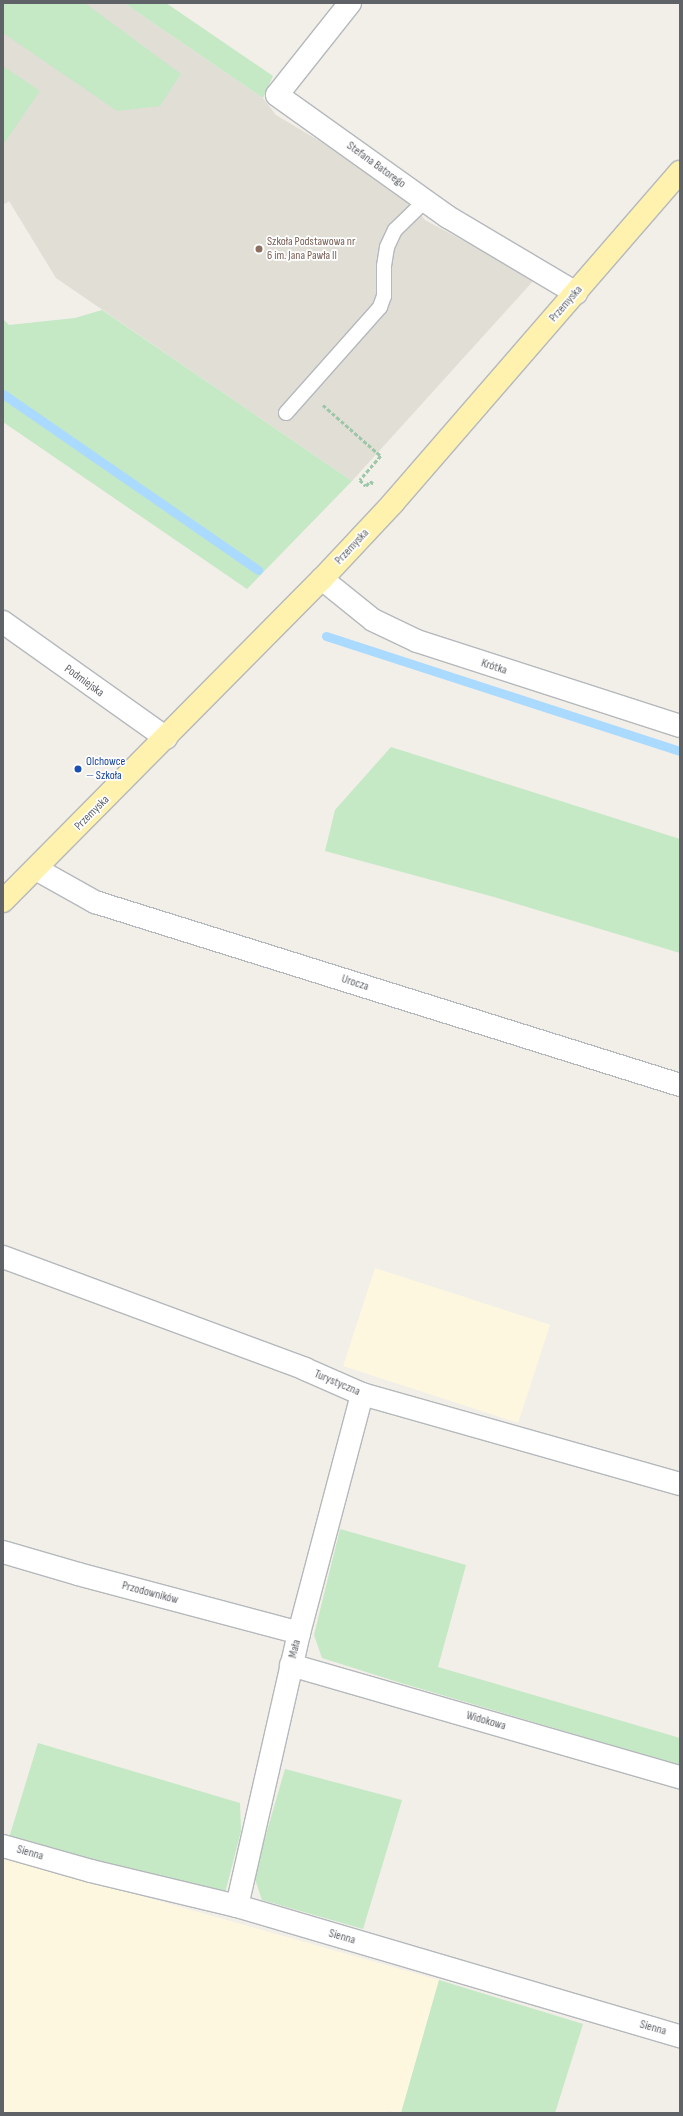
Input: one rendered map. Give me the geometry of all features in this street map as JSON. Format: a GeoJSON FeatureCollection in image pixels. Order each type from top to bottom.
{"type":"FeatureCollection","features":[{"type":"Feature","properties":{"kind":"main road","name":"Przemyska"},"geometry":{"type":"LineString","coordinates":[[3,901],[322,579],[392,503],[680,172]]}},
{"type":"Feature","properties":{"kind":"street","name":"Stefana Batorego"},"geometry":{"type":"LineString","coordinates":[[350,3],[277,95],[448,217],[576,293]]}},
{"type":"Feature","properties":{"kind":"street","name":"Krótka"},"geometry":{"type":"LineString","coordinates":[[322,579],[373,620],[417,641],[680,726]]}},
{"type":"Feature","properties":{"kind":"street","name":"Podmiejska"},"geometry":{"type":"LineString","coordinates":[[3,622],[166,738]]}},
{"type":"Feature","properties":{"kind":"street","name":"Urocza"},"geometry":{"type":"LineString","coordinates":[[36,868],[95,902],[680,1085]]}},
{"type":"Feature","properties":{"kind":"street","name":"Turystyczna"},"geometry":{"type":"LineString","coordinates":[[3,1257],[305,1369],[362,1394],[679,1481]]}},
{"type":"Feature","properties":{"kind":"street","name":"Mała"},"geometry":{"type":"LineString","coordinates":[[237,1906],[298,1633],[362,1394]]}},
{"type":"Feature","properties":{"kind":"street","name":"Przodowników"},"geometry":{"type":"LineString","coordinates":[[3,1552],[78,1574],[298,1633]]}},
{"type":"Feature","properties":{"kind":"street","name":"Widokowa"},"geometry":{"type":"LineString","coordinates":[[291,1665],[680,1777]]}},
{"type":"Feature","properties":{"kind":"street","name":"Sienna"},"geometry":{"type":"LineString","coordinates":[[3,1846],[91,1871],[237,1906],[680,2036]]}},
{"type":"Feature","properties":{"kind":"lane"},"geometry":{"type":"LineString","coordinates":[[286,413],[380,306],[384,296],[384,266],[387,246],[395,230],[426,200]]}},
{"type":"Feature","properties":{"kind":"path"},"geometry":{"type":"LineString","coordinates":[[306,391],[381,456],[360,480],[366,486],[370,481],[374,484]]}},
{"type":"Feature","properties":{"kind":"shaded area","name":"Szkoła Podstawowa nr 6 im. Jana Pawła II"},"geometry":{"type":"Polygon","coordinates":[[[3,3],[124,3],[263,98],[276,115],[368,170],[415,207],[425,220],[535,279],[352,481],[56,278],[9,201],[3,205],[3,3]]]}},
{"type":"Feature","properties":{"kind":"shaded area"},"geometry":{"type":"Polygon","coordinates":[[[375,1268],[550,1325],[518,1423],[343,1366],[375,1268]]]}},
{"type":"Feature","properties":{"kind":"shaded area"},"geometry":{"type":"Polygon","coordinates":[[[3,1857],[439,1980],[401,2113],[388,2111],[387,2113],[3,2113],[3,1857]]]}},
{"type":"Feature","properties":{"kind":"green space"},"geometry":{"type":"Polygon","coordinates":[[[3,3],[85,3],[181,74],[160,106],[117,111],[3,33],[3,3]]]}},
{"type":"Feature","properties":{"kind":"green space"},"geometry":{"type":"Polygon","coordinates":[[[124,3],[166,3],[273,76],[263,98],[124,3]]]}},
{"type":"Feature","properties":{"kind":"green space"},"geometry":{"type":"Polygon","coordinates":[[[3,66],[40,91],[3,145],[3,66]]]}},
{"type":"Feature","properties":{"kind":"green space"},"geometry":{"type":"Polygon","coordinates":[[[102,310],[352,481],[247,589],[3,422],[3,319],[9,325],[75,318],[102,310]]]}},
{"type":"Feature","properties":{"kind":"green space"},"geometry":{"type":"Polygon","coordinates":[[[391,747],[680,839],[680,953],[494,897],[325,851],[335,810],[391,747]]]}},
{"type":"Feature","properties":{"kind":"green space"},"geometry":{"type":"Polygon","coordinates":[[[340,1529],[466,1565],[438,1667],[680,1738],[680,1765],[401,1683],[322,1658],[314,1635],[340,1529]]]}},
{"type":"Feature","properties":{"kind":"green space"},"geometry":{"type":"Polygon","coordinates":[[[38,1743],[240,1803],[241,1831],[225,1893],[9,1838],[38,1743]]]}},
{"type":"Feature","properties":{"kind":"green space"},"geometry":{"type":"Polygon","coordinates":[[[285,1769],[402,1800],[363,1929],[262,1900],[254,1876],[285,1769]]]}},
{"type":"Feature","properties":{"kind":"green space"},"geometry":{"type":"Polygon","coordinates":[[[439,1980],[583,2024],[555,2113],[401,2113],[439,1980]]]}},
{"type":"Feature","properties":{"kind":"waterway"},"geometry":{"type":"LineString","coordinates":[[3,394],[258,570]]}},
{"type":"Feature","properties":{"kind":"waterway"},"geometry":{"type":"LineString","coordinates":[[326,636],[680,751]]}},
{"type":"Feature","properties":{"kind":"place","name":"Szkoła Podstawowa nr 6 im. Jana Pawła II"},"geometry":{"type":"Point","coordinates":[259,249]}},
{"type":"Feature","properties":{"kind":"place","name":"Olchowce — Szkoła"},"geometry":{"type":"Point","coordinates":[78,769]}}]}
